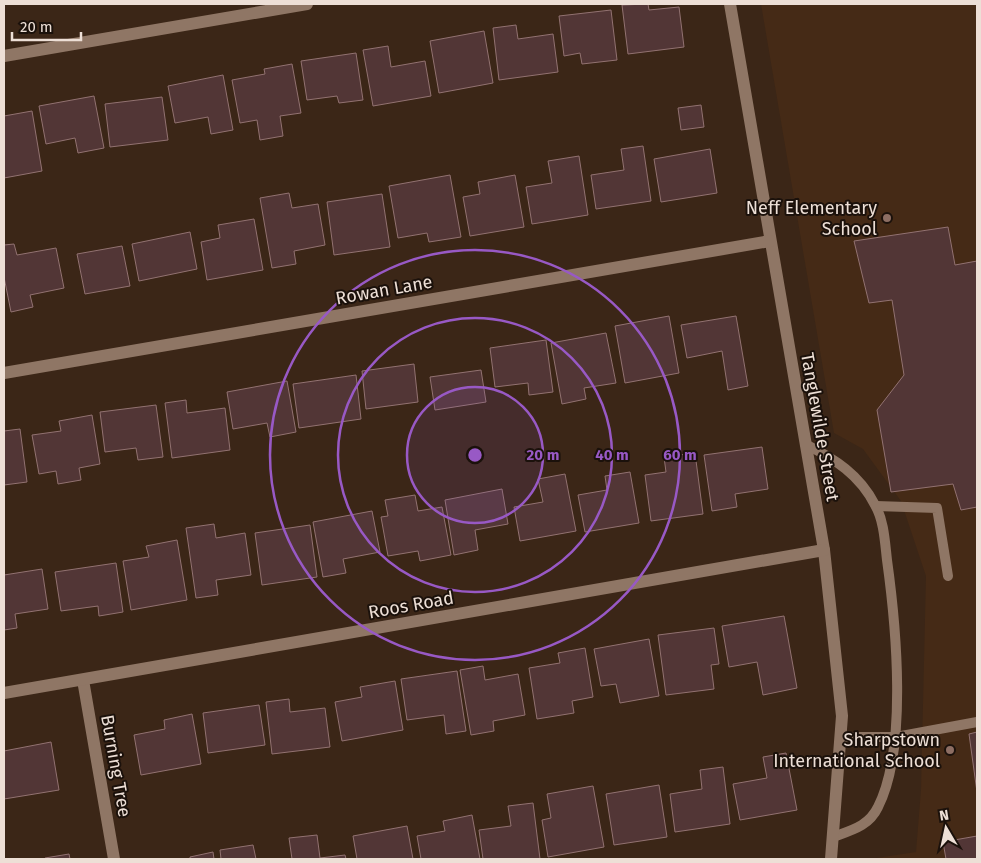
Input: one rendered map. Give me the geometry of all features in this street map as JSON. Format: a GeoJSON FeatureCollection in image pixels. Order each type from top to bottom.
{"type":"FeatureCollection","features":[{"type":"Feature","properties":{"kind":"street"},"geometry":{"type":"LineString","coordinates":[[4,56],[306,4]]}},
{"type":"Feature","properties":{"kind":"street","name":"Tanglewilde Street"},"geometry":{"type":"LineString","coordinates":[[730,4],[824,550],[842,716],[832,859]]}},
{"type":"Feature","properties":{"kind":"street","name":"Rowan Lane"},"geometry":{"type":"LineString","coordinates":[[4,373],[770,241]]}},
{"type":"Feature","properties":{"kind":"street","name":"Roos Road"},"geometry":{"type":"LineString","coordinates":[[4,693],[824,550]]}},
{"type":"Feature","properties":{"kind":"street","name":"Burning Tree"},"geometry":{"type":"LineString","coordinates":[[82,680],[114,859]]}},
{"type":"Feature","properties":{"kind":"lane"},"geometry":{"type":"LineString","coordinates":[[805,444],[832,457],[855,476],[876,506],[884,539],[894,605],[896,737],[888,784],[878,808],[866,824],[833,837]]}},
{"type":"Feature","properties":{"kind":"lane"},"geometry":{"type":"LineString","coordinates":[[876,506],[937,508],[948,576]]}},
{"type":"Feature","properties":{"kind":"lane"},"geometry":{"type":"LineString","coordinates":[[840,737],[896,737],[977,722]]}},
{"type":"Feature","properties":{"kind":"shaded area","name":"Neff Elementary School"},"geometry":{"type":"Polygon","coordinates":[[[761,4],[977,4],[977,859],[870,859],[916,852],[921,790],[926,576],[901,501],[863,449],[834,433],[761,4]]]}},
{"type":"Feature","properties":{"kind":"building"},"geometry":{"type":"Polygon","coordinates":[[[648,4],[649,10],[679,7],[684,47],[628,54],[622,5],[648,4]]]}},
{"type":"Feature","properties":{"kind":"building"},"geometry":{"type":"Polygon","coordinates":[[[611,10],[617,60],[582,64],[580,53],[564,56],[559,16],[611,10]]]}},
{"type":"Feature","properties":{"kind":"building"},"geometry":{"type":"Polygon","coordinates":[[[516,25],[518,39],[553,34],[558,72],[499,80],[493,28],[516,25]]]}},
{"type":"Feature","properties":{"kind":"building"},"geometry":{"type":"Polygon","coordinates":[[[484,31],[493,83],[439,93],[430,41],[484,31]]]}},
{"type":"Feature","properties":{"kind":"building"},"geometry":{"type":"Polygon","coordinates":[[[388,46],[391,67],[425,61],[431,96],[373,106],[363,50],[388,46]]]}},
{"type":"Feature","properties":{"kind":"building"},"geometry":{"type":"Polygon","coordinates":[[[356,53],[363,100],[339,103],[337,96],[307,100],[301,61],[356,53]]]}},
{"type":"Feature","properties":{"kind":"building"},"geometry":{"type":"Polygon","coordinates":[[[292,64],[301,113],[280,116],[283,136],[260,140],[257,120],[240,123],[232,80],[265,74],[264,69],[292,64]]]}},
{"type":"Feature","properties":{"kind":"building"},"geometry":{"type":"Polygon","coordinates":[[[223,75],[233,130],[211,134],[208,117],[175,123],[168,86],[223,75]]]}},
{"type":"Feature","properties":{"kind":"building"},"geometry":{"type":"Polygon","coordinates":[[[94,96],[104,148],[78,153],[75,138],[46,144],[39,106],[94,96]]]}},
{"type":"Feature","properties":{"kind":"building"},"geometry":{"type":"Polygon","coordinates":[[[162,97],[168,140],[110,147],[105,104],[162,97]]]}},
{"type":"Feature","properties":{"kind":"building"},"geometry":{"type":"Polygon","coordinates":[[[701,105],[704,127],[681,130],[678,108],[701,105]]]}},
{"type":"Feature","properties":{"kind":"building"},"geometry":{"type":"Polygon","coordinates":[[[32,111],[42,171],[4,178],[4,116],[32,111]]]}},
{"type":"Feature","properties":{"kind":"building"},"geometry":{"type":"Polygon","coordinates":[[[643,146],[651,201],[596,209],[591,175],[624,170],[621,149],[643,146]]]}},
{"type":"Feature","properties":{"kind":"building"},"geometry":{"type":"Polygon","coordinates":[[[710,149],[717,193],[661,202],[654,159],[710,149]]]}},
{"type":"Feature","properties":{"kind":"building"},"geometry":{"type":"Polygon","coordinates":[[[579,156],[588,215],[532,224],[526,187],[552,183],[548,161],[579,156]]]}},
{"type":"Feature","properties":{"kind":"building"},"geometry":{"type":"Polygon","coordinates":[[[450,175],[461,237],[429,242],[427,233],[398,238],[389,186],[450,175]]]}},
{"type":"Feature","properties":{"kind":"building"},"geometry":{"type":"Polygon","coordinates":[[[515,175],[524,227],[470,236],[463,197],[480,194],[478,182],[515,175]]]}},
{"type":"Feature","properties":{"kind":"building"},"geometry":{"type":"Polygon","coordinates":[[[289,193],[292,208],[318,204],[325,245],[294,251],[296,264],[272,268],[260,198],[289,193]]]}},
{"type":"Feature","properties":{"kind":"building"},"geometry":{"type":"Polygon","coordinates":[[[382,194],[390,247],[334,255],[327,202],[382,194]]]}},
{"type":"Feature","properties":{"kind":"building"},"geometry":{"type":"Polygon","coordinates":[[[254,219],[263,270],[207,280],[201,242],[220,238],[218,225],[254,219]]]}},
{"type":"Feature","properties":{"kind":"building"},"geometry":{"type":"Polygon","coordinates":[[[948,227],[955,265],[977,261],[977,507],[961,510],[953,484],[891,492],[877,410],[904,375],[892,300],[869,303],[854,241],[948,227]]]}},
{"type":"Feature","properties":{"kind":"building"},"geometry":{"type":"Polygon","coordinates":[[[190,232],[197,269],[139,281],[132,244],[190,232]]]}},
{"type":"Feature","properties":{"kind":"building"},"geometry":{"type":"Polygon","coordinates":[[[14,244],[17,255],[56,248],[64,288],[30,295],[33,307],[11,312],[4,277],[4,245],[14,244]]]}},
{"type":"Feature","properties":{"kind":"building"},"geometry":{"type":"Polygon","coordinates":[[[122,246],[130,286],[85,294],[77,254],[122,246]]]}},
{"type":"Feature","properties":{"kind":"building"},"geometry":{"type":"Polygon","coordinates":[[[669,316],[679,373],[625,383],[615,326],[669,316]]]}},
{"type":"Feature","properties":{"kind":"building"},"geometry":{"type":"Polygon","coordinates":[[[736,316],[748,386],[728,390],[722,351],[687,358],[681,325],[736,316]]]}},
{"type":"Feature","properties":{"kind":"building"},"geometry":{"type":"Polygon","coordinates":[[[606,333],[616,383],[584,388],[586,399],[562,404],[551,343],[606,333]]]}},
{"type":"Feature","properties":{"kind":"building"},"geometry":{"type":"Polygon","coordinates":[[[546,340],[553,392],[529,395],[528,383],[495,387],[490,348],[546,340]]]}},
{"type":"Feature","properties":{"kind":"building"},"geometry":{"type":"Polygon","coordinates":[[[414,364],[418,402],[366,409],[362,371],[414,364]]]}},
{"type":"Feature","properties":{"kind":"building"},"geometry":{"type":"Polygon","coordinates":[[[481,370],[486,402],[435,410],[430,377],[481,370]]]}},
{"type":"Feature","properties":{"kind":"building"},"geometry":{"type":"Polygon","coordinates":[[[356,375],[361,419],[299,428],[293,384],[356,375]]]}},
{"type":"Feature","properties":{"kind":"building"},"geometry":{"type":"Polygon","coordinates":[[[287,381],[296,432],[270,437],[267,423],[233,429],[227,392],[287,381]]]}},
{"type":"Feature","properties":{"kind":"building"},"geometry":{"type":"Polygon","coordinates":[[[186,400],[187,413],[225,408],[230,450],[172,458],[165,403],[186,400]]]}},
{"type":"Feature","properties":{"kind":"building"},"geometry":{"type":"Polygon","coordinates":[[[156,405],[163,457],[138,460],[136,448],[105,452],[100,412],[156,405]]]}},
{"type":"Feature","properties":{"kind":"building"},"geometry":{"type":"Polygon","coordinates":[[[92,415],[100,464],[79,468],[81,480],[58,484],[56,471],[39,474],[32,435],[61,431],[59,421],[92,415]]]}},
{"type":"Feature","properties":{"kind":"building"},"geometry":{"type":"Polygon","coordinates":[[[20,429],[27,482],[4,485],[4,431],[20,429]]]}},
{"type":"Feature","properties":{"kind":"building"},"geometry":{"type":"Polygon","coordinates":[[[762,447],[768,489],[735,494],[737,507],[712,511],[704,455],[762,447]]]}},
{"type":"Feature","properties":{"kind":"building"},"geometry":{"type":"Polygon","coordinates":[[[695,453],[703,514],[651,521],[645,475],[666,472],[664,457],[695,453]]]}},
{"type":"Feature","properties":{"kind":"building"},"geometry":{"type":"Polygon","coordinates":[[[630,472],[639,523],[585,532],[578,495],[607,490],[605,476],[630,472]]]}},
{"type":"Feature","properties":{"kind":"building"},"geometry":{"type":"Polygon","coordinates":[[[565,474],[576,531],[520,541],[514,507],[543,502],[538,479],[565,474]]]}},
{"type":"Feature","properties":{"kind":"building"},"geometry":{"type":"Polygon","coordinates":[[[502,489],[508,524],[475,530],[478,550],[454,555],[445,500],[502,489]]]}},
{"type":"Feature","properties":{"kind":"building"},"geometry":{"type":"Polygon","coordinates":[[[415,495],[418,511],[442,507],[451,555],[420,561],[418,551],[388,556],[381,517],[388,516],[385,500],[415,495]]]}},
{"type":"Feature","properties":{"kind":"building"},"geometry":{"type":"Polygon","coordinates":[[[372,511],[380,552],[343,559],[346,573],[323,577],[313,522],[372,511]]]}},
{"type":"Feature","properties":{"kind":"building"},"geometry":{"type":"Polygon","coordinates":[[[214,524],[216,538],[245,533],[251,575],[216,580],[218,595],[196,598],[186,528],[214,524]]]}},
{"type":"Feature","properties":{"kind":"building"},"geometry":{"type":"Polygon","coordinates":[[[310,525],[317,577],[262,585],[255,533],[310,525]]]}},
{"type":"Feature","properties":{"kind":"building"},"geometry":{"type":"Polygon","coordinates":[[[177,540],[187,600],[131,610],[123,561],[149,557],[146,546],[177,540]]]}},
{"type":"Feature","properties":{"kind":"building"},"geometry":{"type":"Polygon","coordinates":[[[116,563],[123,612],[99,616],[98,606],[61,611],[55,572],[116,563]]]}},
{"type":"Feature","properties":{"kind":"building"},"geometry":{"type":"Polygon","coordinates":[[[42,569],[48,609],[15,614],[17,628],[4,630],[4,575],[42,569]]]}},
{"type":"Feature","properties":{"kind":"building"},"geometry":{"type":"Polygon","coordinates":[[[784,616],[797,688],[763,695],[757,662],[729,667],[722,626],[784,616]]]}},
{"type":"Feature","properties":{"kind":"building"},"geometry":{"type":"Polygon","coordinates":[[[714,628],[719,664],[711,665],[714,689],[666,695],[658,635],[714,628]]]}},
{"type":"Feature","properties":{"kind":"building"},"geometry":{"type":"Polygon","coordinates":[[[649,639],[659,696],[620,703],[616,684],[601,686],[594,649],[649,639]]]}},
{"type":"Feature","properties":{"kind":"building"},"geometry":{"type":"Polygon","coordinates":[[[585,648],[593,697],[572,701],[574,713],[537,719],[529,668],[560,663],[558,653],[585,648]]]}},
{"type":"Feature","properties":{"kind":"building"},"geometry":{"type":"Polygon","coordinates":[[[483,666],[485,680],[518,674],[525,715],[493,721],[494,731],[471,735],[460,670],[483,666]]]}},
{"type":"Feature","properties":{"kind":"building"},"geometry":{"type":"Polygon","coordinates":[[[457,671],[466,731],[446,734],[444,715],[407,720],[401,679],[457,671]]]}},
{"type":"Feature","properties":{"kind":"building"},"geometry":{"type":"Polygon","coordinates":[[[395,681],[403,730],[342,741],[335,702],[362,697],[360,687],[395,681]]]}},
{"type":"Feature","properties":{"kind":"building"},"geometry":{"type":"Polygon","coordinates":[[[289,699],[290,712],[325,708],[330,747],[272,754],[266,702],[289,699]]]}},
{"type":"Feature","properties":{"kind":"building"},"geometry":{"type":"Polygon","coordinates":[[[259,705],[265,745],[208,753],[203,713],[259,705]]]}},
{"type":"Feature","properties":{"kind":"building"},"geometry":{"type":"Polygon","coordinates":[[[192,714],[201,764],[141,775],[134,735],[165,729],[164,720],[192,714]]]}},
{"type":"Feature","properties":{"kind":"building"},"geometry":{"type":"Polygon","coordinates":[[[977,732],[977,792],[969,734],[977,732]]]}},
{"type":"Feature","properties":{"kind":"building"},"geometry":{"type":"Polygon","coordinates":[[[51,742],[59,790],[4,799],[4,751],[51,742]]]}},
{"type":"Feature","properties":{"kind":"building"},"geometry":{"type":"Polygon","coordinates":[[[786,753],[797,810],[740,820],[733,784],[767,778],[763,757],[786,753]]]}},
{"type":"Feature","properties":{"kind":"building"},"geometry":{"type":"Polygon","coordinates":[[[723,767],[730,824],[675,832],[670,794],[702,789],[700,770],[723,767]]]}},
{"type":"Feature","properties":{"kind":"building"},"geometry":{"type":"Polygon","coordinates":[[[659,785],[667,837],[614,845],[606,794],[659,785]]]}},
{"type":"Feature","properties":{"kind":"building"},"geometry":{"type":"Polygon","coordinates":[[[593,786],[604,847],[548,857],[542,820],[551,818],[547,794],[593,786]]]}},
{"type":"Feature","properties":{"kind":"building"},"geometry":{"type":"Polygon","coordinates":[[[533,803],[540,859],[483,859],[479,830],[511,826],[508,806],[533,803]]]}},
{"type":"Feature","properties":{"kind":"building"},"geometry":{"type":"Polygon","coordinates":[[[472,815],[480,859],[421,859],[417,836],[445,831],[443,821],[472,815]]]}},
{"type":"Feature","properties":{"kind":"building"},"geometry":{"type":"Polygon","coordinates":[[[407,826],[413,859],[357,859],[353,836],[407,826]]]}},
{"type":"Feature","properties":{"kind":"building"},"geometry":{"type":"Polygon","coordinates":[[[317,835],[320,858],[345,855],[346,859],[292,859],[289,838],[317,835]]]}},
{"type":"Feature","properties":{"kind":"building"},"geometry":{"type":"Polygon","coordinates":[[[977,836],[977,859],[946,859],[943,842],[977,836]]]}},
{"type":"Feature","properties":{"kind":"building"},"geometry":{"type":"Polygon","coordinates":[[[253,845],[256,859],[221,859],[220,850],[253,845]]]}},
{"type":"Feature","properties":{"kind":"building"},"geometry":{"type":"Polygon","coordinates":[[[213,852],[214,859],[190,859],[190,857],[213,852]]]}},
{"type":"Feature","properties":{"kind":"building"},"geometry":{"type":"Polygon","coordinates":[[[69,854],[70,859],[45,859],[45,858],[69,854]]]}},
{"type":"Feature","properties":{"kind":"place","name":"Neff Elementary School"},"geometry":{"type":"Point","coordinates":[887,218]}},
{"type":"Feature","properties":{"kind":"place","name":"Sharpstown International School"},"geometry":{"type":"Point","coordinates":[950,750]}}]}
